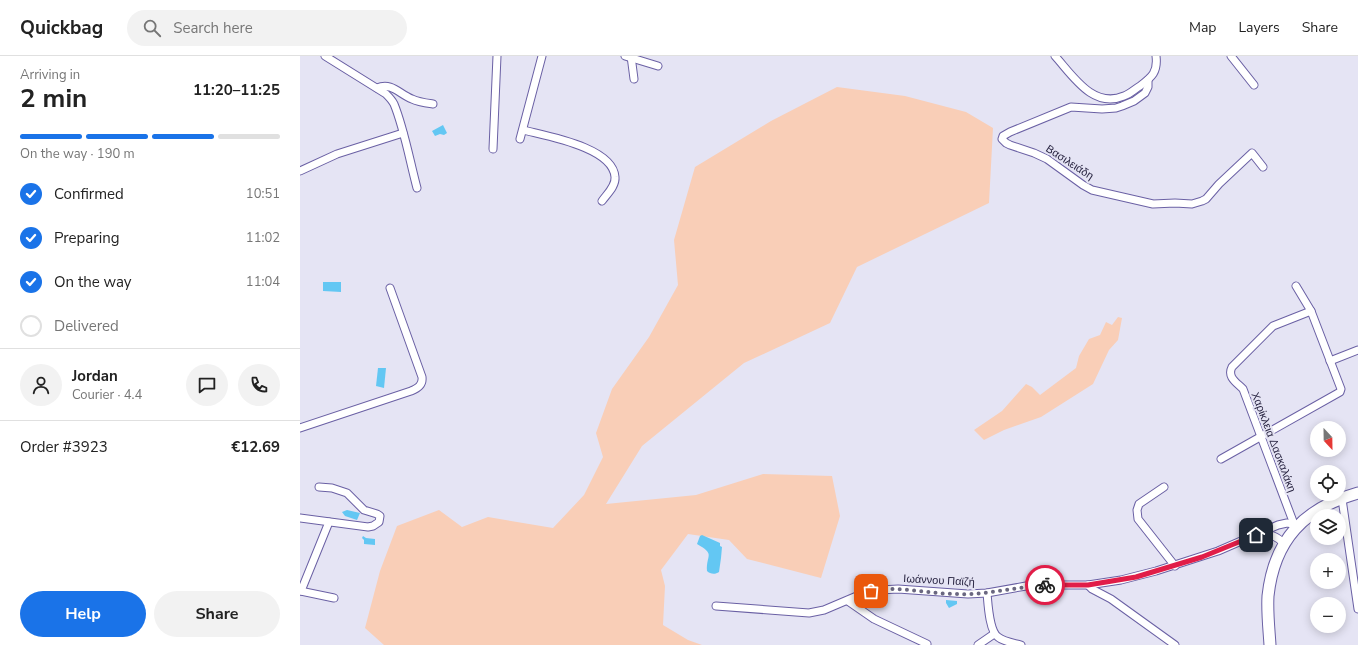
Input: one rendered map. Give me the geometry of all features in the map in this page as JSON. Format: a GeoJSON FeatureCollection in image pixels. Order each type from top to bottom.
{"type":"FeatureCollection","features":[{"type":"Feature","properties":{"kind":"main road"},"geometry":{"type":"LineString","coordinates":[[1346,498],[1358,493]]}},
{"type":"Feature","properties":{"kind":"main road"},"geometry":{"type":"LineString","coordinates":[[1270,645],[1268,614],[1269,591],[1274,565],[1296,524],[1322,508],[1338,501]]}},
{"type":"Feature","properties":{"kind":"street"},"geometry":{"type":"LineString","coordinates":[[325,56],[386,94],[394,104],[417,188]]}},
{"type":"Feature","properties":{"kind":"street"},"geometry":{"type":"LineString","coordinates":[[493,149],[496,56]]}},
{"type":"Feature","properties":{"kind":"street"},"geometry":{"type":"LineString","coordinates":[[520,139],[542,56]]}},
{"type":"Feature","properties":{"kind":"street"},"geometry":{"type":"LineString","coordinates":[[1055,56],[1087,91],[1096,96],[1115,99],[1125,96],[1148,80],[1154,72],[1157,64],[1156,56]]}},
{"type":"Feature","properties":{"kind":"street"},"geometry":{"type":"LineString","coordinates":[[1231,56],[1254,85]]}},
{"type":"Feature","properties":{"kind":"street"},"geometry":{"type":"LineString","coordinates":[[629,57],[658,66]]}},
{"type":"Feature","properties":{"kind":"street"},"geometry":{"type":"LineString","coordinates":[[629,57],[634,79]]}},
{"type":"Feature","properties":{"kind":"street","name":"Βασιλειάδη"},"geometry":{"type":"LineString","coordinates":[[1148,80],[1148,90],[1134,101],[1122,106],[1116,108],[1071,107],[1010,132],[1003,136],[1002,139],[1010,146],[1034,153],[1047,159],[1092,190],[1153,204],[1192,204],[1202,202],[1252,153],[1263,167]]}},
{"type":"Feature","properties":{"kind":"street"},"geometry":{"type":"LineString","coordinates":[[377,88],[383,86],[391,87],[412,99],[433,104]]}},
{"type":"Feature","properties":{"kind":"street"},"geometry":{"type":"LineString","coordinates":[[523,130],[567,141],[595,152],[605,158],[611,165],[615,177],[613,186],[602,200]]}},
{"type":"Feature","properties":{"kind":"street"},"geometry":{"type":"LineString","coordinates":[[300,171],[337,154],[403,133]]}},
{"type":"Feature","properties":{"kind":"street"},"geometry":{"type":"LineString","coordinates":[[1221,459],[1340,392],[1341,390],[1311,311],[1296,286]]}},
{"type":"Feature","properties":{"kind":"street"},"geometry":{"type":"LineString","coordinates":[[300,428],[411,391],[421,385],[422,377],[390,288]]}},
{"type":"Feature","properties":{"kind":"street","name":"Χαρίκλεια Δασκαλάκη"},"geometry":{"type":"LineString","coordinates":[[1296,524],[1243,389],[1231,378],[1230,371],[1232,366],[1273,326],[1311,311]]}},
{"type":"Feature","properties":{"kind":"street"},"geometry":{"type":"LineString","coordinates":[[1330,361],[1358,350]]}},
{"type":"Feature","properties":{"kind":"street"},"geometry":{"type":"LineString","coordinates":[[300,518],[368,527],[379,522],[380,516],[364,510],[357,501],[347,493],[332,488],[319,487]]}},
{"type":"Feature","properties":{"kind":"street"},"geometry":{"type":"LineString","coordinates":[[1164,487],[1140,504],[1137,514],[1138,519],[1174,566]]}},
{"type":"Feature","properties":{"kind":"street"},"geometry":{"type":"LineString","coordinates":[[1342,501],[1358,609]]}},
{"type":"Feature","properties":{"kind":"street"},"geometry":{"type":"LineString","coordinates":[[329,522],[301,591],[334,598]]}},
{"type":"Feature","properties":{"kind":"street","name":"Ιωάννου Παϊζή"},"geometry":{"type":"LineString","coordinates":[[716,606],[802,614],[824,610],[864,593],[888,589],[954,594],[987,593],[1026,586],[1088,585],[1136,577],[1174,566],[1218,552],[1274,526],[1282,524],[1296,524]]}},
{"type":"Feature","properties":{"kind":"street"},"geometry":{"type":"LineString","coordinates":[[1274,526],[1274,535]]}},
{"type":"Feature","properties":{"kind":"street"},"geometry":{"type":"LineString","coordinates":[[1256,535],[1274,535],[1284,544]]}},
{"type":"Feature","properties":{"kind":"street"},"geometry":{"type":"LineString","coordinates":[[1088,585],[1092,589],[1111,599],[1175,645]]}},
{"type":"Feature","properties":{"kind":"street"},"geometry":{"type":"LineString","coordinates":[[987,593],[994,634],[1001,639],[1022,645]]}},
{"type":"Feature","properties":{"kind":"street"},"geometry":{"type":"LineString","coordinates":[[848,601],[874,619],[926,644]]}},
{"type":"Feature","properties":{"kind":"street"},"geometry":{"type":"LineString","coordinates":[[978,645],[994,634]]}},
{"type":"Feature","properties":{"kind":"shaded area"},"geometry":{"type":"Polygon","coordinates":[[[837,87],[905,96],[966,112],[993,128],[989,203],[857,267],[830,323],[744,363],[642,446],[606,504],[696,495],[763,474],[832,476],[840,516],[821,578],[747,559],[729,540],[688,534],[661,570],[665,586],[663,625],[688,640],[702,645],[384,645],[365,628],[380,571],[397,526],[439,510],[462,527],[488,517],[553,528],[584,495],[603,457],[596,433],[612,389],[649,337],[678,285],[674,240],[695,167],[771,121],[837,87]]]}},
{"type":"Feature","properties":{"kind":"shaded area"},"geometry":{"type":"Polygon","coordinates":[[[1118,317],[1122,318],[1118,340],[1109,350],[1093,384],[1041,417],[1004,430],[984,440],[974,430],[1002,411],[1026,384],[1032,387],[1040,395],[1076,368],[1079,356],[1089,339],[1100,335],[1106,322],[1112,325],[1118,317]]]}},
{"type":"Feature","properties":{"kind":"water"},"geometry":{"type":"Polygon","coordinates":[[[443,125],[447,133],[444,135],[440,134],[435,136],[432,131],[443,125]]]}},
{"type":"Feature","properties":{"kind":"water"},"geometry":{"type":"Polygon","coordinates":[[[323,282],[341,282],[341,292],[323,291],[323,282]]]}},
{"type":"Feature","properties":{"kind":"water"},"geometry":{"type":"Polygon","coordinates":[[[378,368],[386,368],[384,388],[376,386],[378,368]]]}},
{"type":"Feature","properties":{"kind":"water"},"geometry":{"type":"Polygon","coordinates":[[[347,510],[360,513],[357,520],[345,516],[342,512],[347,510]]]}},
{"type":"Feature","properties":{"kind":"water"},"geometry":{"type":"Polygon","coordinates":[[[702,535],[720,543],[720,546],[722,547],[719,572],[716,574],[707,571],[709,555],[706,550],[697,544],[700,536],[702,535]]]}},
{"type":"Feature","properties":{"kind":"water"},"geometry":{"type":"Polygon","coordinates":[[[363,536],[366,538],[375,539],[375,545],[364,544],[364,540],[362,538],[363,536]]]}},
{"type":"Feature","properties":{"kind":"water"},"geometry":{"type":"Polygon","coordinates":[[[946,600],[957,601],[957,604],[949,608],[946,600]]]}},
{"type":"Feature","properties":{"kind":"way so far"},"geometry":{"type":"LineString","coordinates":[[871,591],[898,589],[968,594],[987,593],[1026,586],[1045,585]]}},
{"type":"Feature","properties":{"kind":"route"},"geometry":{"type":"LineString","coordinates":[[1045,585],[1088,585],[1136,577],[1218,552],[1256,535]]}}]}
